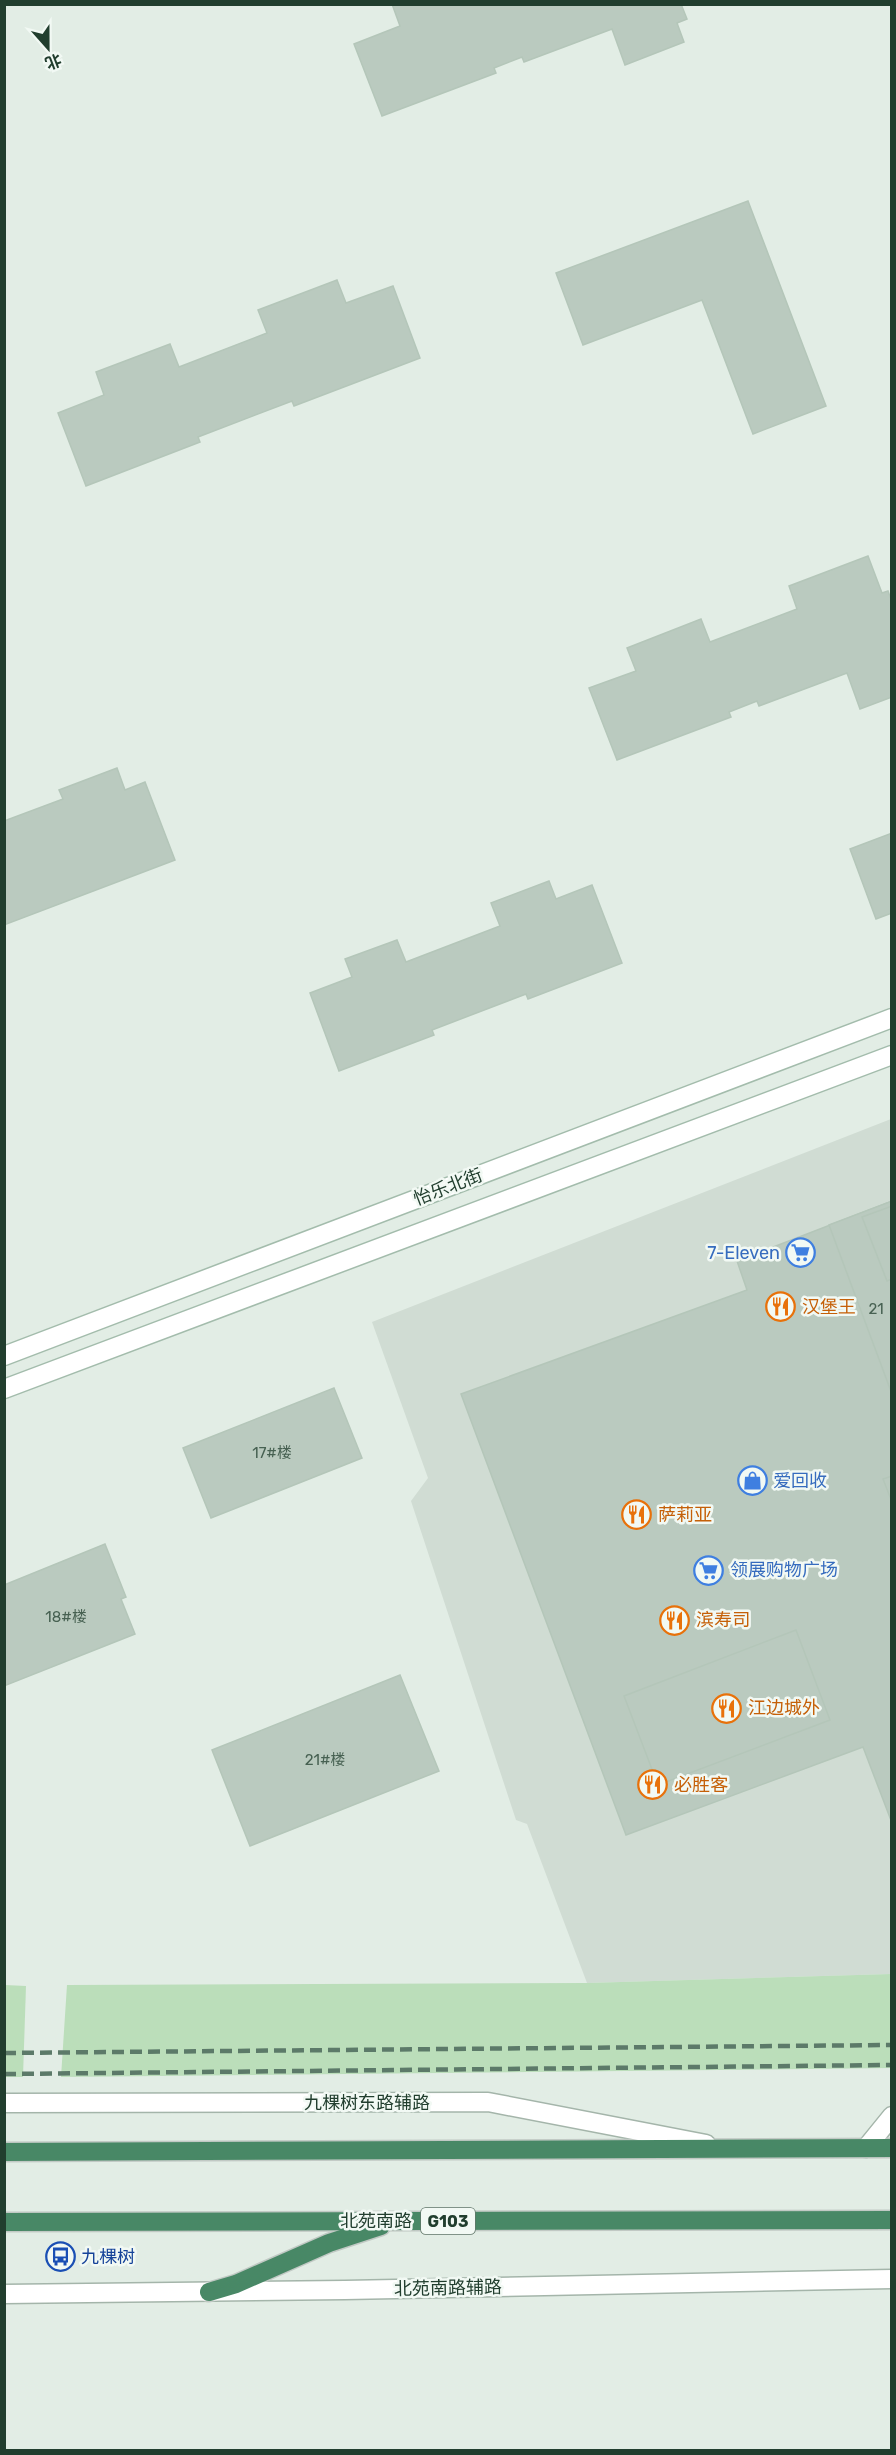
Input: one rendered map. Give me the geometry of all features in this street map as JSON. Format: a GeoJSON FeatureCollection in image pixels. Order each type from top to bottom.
{"type":"FeatureCollection","features":[{"type":"Feature","properties":{"kind":"highway"},"geometry":{"type":"LineString","coordinates":[[4,2152],[891,2148]]}},
{"type":"Feature","properties":{"kind":"highway","name":"北苑南路"},"geometry":{"type":"LineString","coordinates":[[4,2223],[891,2220]]}},
{"type":"Feature","properties":{"kind":"highway"},"geometry":{"type":"LineString","coordinates":[[209,2292],[237,2284],[329,2243],[397,2221]]}},
{"type":"Feature","properties":{"kind":"main road","name":"怡乐北街"},"geometry":{"type":"LineString","coordinates":[[4,1356],[891,1018]]}},
{"type":"Feature","properties":{"kind":"main road","name":"怡乐北街"},"geometry":{"type":"LineString","coordinates":[[4,1389],[891,1055]]}},
{"type":"Feature","properties":{"kind":"main road","name":"九棵树东路辅路"},"geometry":{"type":"LineString","coordinates":[[4,2103],[488,2102],[725,2148]]}},
{"type":"Feature","properties":{"kind":"main road"},"geometry":{"type":"LineString","coordinates":[[866,2148],[891,2116]]}},
{"type":"Feature","properties":{"kind":"main road","name":"北苑南路辅路"},"geometry":{"type":"LineString","coordinates":[[4,2294],[891,2279]]}},
{"type":"Feature","properties":{"kind":"shaded area","name":"领展购物广场"},"geometry":{"type":"Polygon","coordinates":[[[891,1119],[891,1974],[587,1983],[527,1824],[516,1820],[411,1501],[428,1478],[372,1322],[891,1119]]]}},
{"type":"Feature","properties":{"kind":"green space"},"geometry":{"type":"Polygon","coordinates":[[[891,1974],[891,2068],[61,2077],[67,1985],[587,1983],[891,1974]]]}},
{"type":"Feature","properties":{"kind":"green space"},"geometry":{"type":"Polygon","coordinates":[[[5,1985],[26,1986],[23,2077],[5,2077],[5,1985]]]}},
{"type":"Feature","properties":{"kind":"building"},"geometry":{"type":"Polygon","coordinates":[[[392,4],[681,4],[687,19],[677,23],[684,42],[625,65],[612,29],[524,62],[522,57],[494,68],[496,73],[382,116],[354,44],[400,26],[392,4]]]}},
{"type":"Feature","properties":{"kind":"building"},"geometry":{"type":"Polygon","coordinates":[[[748,201],[826,406],[753,434],[702,300],[583,345],[556,273],[748,201]]]}},
{"type":"Feature","properties":{"kind":"building"},"geometry":{"type":"Polygon","coordinates":[[[337,280],[346,303],[393,286],[420,358],[294,406],[292,401],[198,437],[200,442],[86,486],[58,413],[104,395],[96,372],[170,344],[179,367],[267,333],[258,310],[337,280]]]}},
{"type":"Feature","properties":{"kind":"building"},"geometry":{"type":"Polygon","coordinates":[[[868,556],[882,593],[888,591],[892,602],[892,697],[860,709],[847,673],[759,706],[757,701],[729,712],[731,717],[617,760],[589,688],[636,671],[627,648],[701,619],[710,642],[797,609],[789,586],[868,556]]]}},
{"type":"Feature","properties":{"kind":"building"},"geometry":{"type":"Polygon","coordinates":[[[117,768],[125,790],[145,782],[175,860],[4,925],[4,821],[63,799],[59,790],[117,768]]]}},
{"type":"Feature","properties":{"kind":"building"},"geometry":{"type":"Polygon","coordinates":[[[892,833],[892,913],[876,919],[850,849],[892,833]]]}},
{"type":"Feature","properties":{"kind":"building"},"geometry":{"type":"Polygon","coordinates":[[[549,881],[556,899],[592,885],[622,963],[528,999],[526,994],[432,1030],[434,1035],[339,1071],[310,993],[352,977],[345,959],[397,940],[406,962],[500,926],[491,903],[549,881]]]}},
{"type":"Feature","properties":{"kind":"building","name":"领展购物广场"},"geometry":{"type":"Polygon","coordinates":[[[892,1201],[892,1823],[863,1747],[626,1835],[461,1394],[747,1290],[737,1261],[892,1201]]]}},
{"type":"Feature","properties":{"kind":"building"},"geometry":{"type":"Polygon","coordinates":[[[892,1201],[892,1394],[829,1225],[892,1201]]]}},
{"type":"Feature","properties":{"kind":"building"},"geometry":{"type":"Polygon","coordinates":[[[892,1206],[892,1279],[887,1281],[862,1217],[892,1206]]]}},
{"type":"Feature","properties":{"kind":"building"},"geometry":{"type":"Polygon","coordinates":[[[334,1388],[362,1458],[211,1518],[183,1448],[334,1388]]]}},
{"type":"Feature","properties":{"kind":"building"},"geometry":{"type":"Polygon","coordinates":[[[892,1476],[892,1502],[883,1479],[892,1476]]]}},
{"type":"Feature","properties":{"kind":"building"},"geometry":{"type":"Polygon","coordinates":[[[105,1544],[126,1597],[121,1599],[135,1634],[4,1686],[4,1585],[105,1544]]]}},
{"type":"Feature","properties":{"kind":"building","name":"江边城外"},"geometry":{"type":"Polygon","coordinates":[[[796,1630],[830,1720],[658,1785],[624,1696],[796,1630]]]}},
{"type":"Feature","properties":{"kind":"building"},"geometry":{"type":"Polygon","coordinates":[[[400,1675],[439,1771],[250,1846],[212,1750],[400,1675]]]}},
{"type":"Feature","properties":{"kind":"railway"},"geometry":{"type":"LineString","coordinates":[[4,2053],[892,2045]]}},
{"type":"Feature","properties":{"kind":"railway"},"geometry":{"type":"LineString","coordinates":[[4,2074],[892,2065]]}},
{"type":"Feature","properties":{"kind":"place","name":"7-Eleven"},"geometry":{"type":"Point","coordinates":[801,1253]}},
{"type":"Feature","properties":{"kind":"place","name":"汉堡王"},"geometry":{"type":"Point","coordinates":[781,1307]}},
{"type":"Feature","properties":{"kind":"place","name":"爱回收"},"geometry":{"type":"Point","coordinates":[752,1481]}},
{"type":"Feature","properties":{"kind":"place","name":"萨莉亚"},"geometry":{"type":"Point","coordinates":[637,1515]}},
{"type":"Feature","properties":{"kind":"place","name":"领展购物广场"},"geometry":{"type":"Point","coordinates":[709,1570]}},
{"type":"Feature","properties":{"kind":"place","name":"滨寿司"},"geometry":{"type":"Point","coordinates":[675,1620]}},
{"type":"Feature","properties":{"kind":"place","name":"江边城外"},"geometry":{"type":"Point","coordinates":[727,1708]}},
{"type":"Feature","properties":{"kind":"place","name":"必胜客"},"geometry":{"type":"Point","coordinates":[653,1785]}},
{"type":"Feature","properties":{"kind":"place","name":"九棵树"},"geometry":{"type":"Point","coordinates":[60,2257]}}]}
